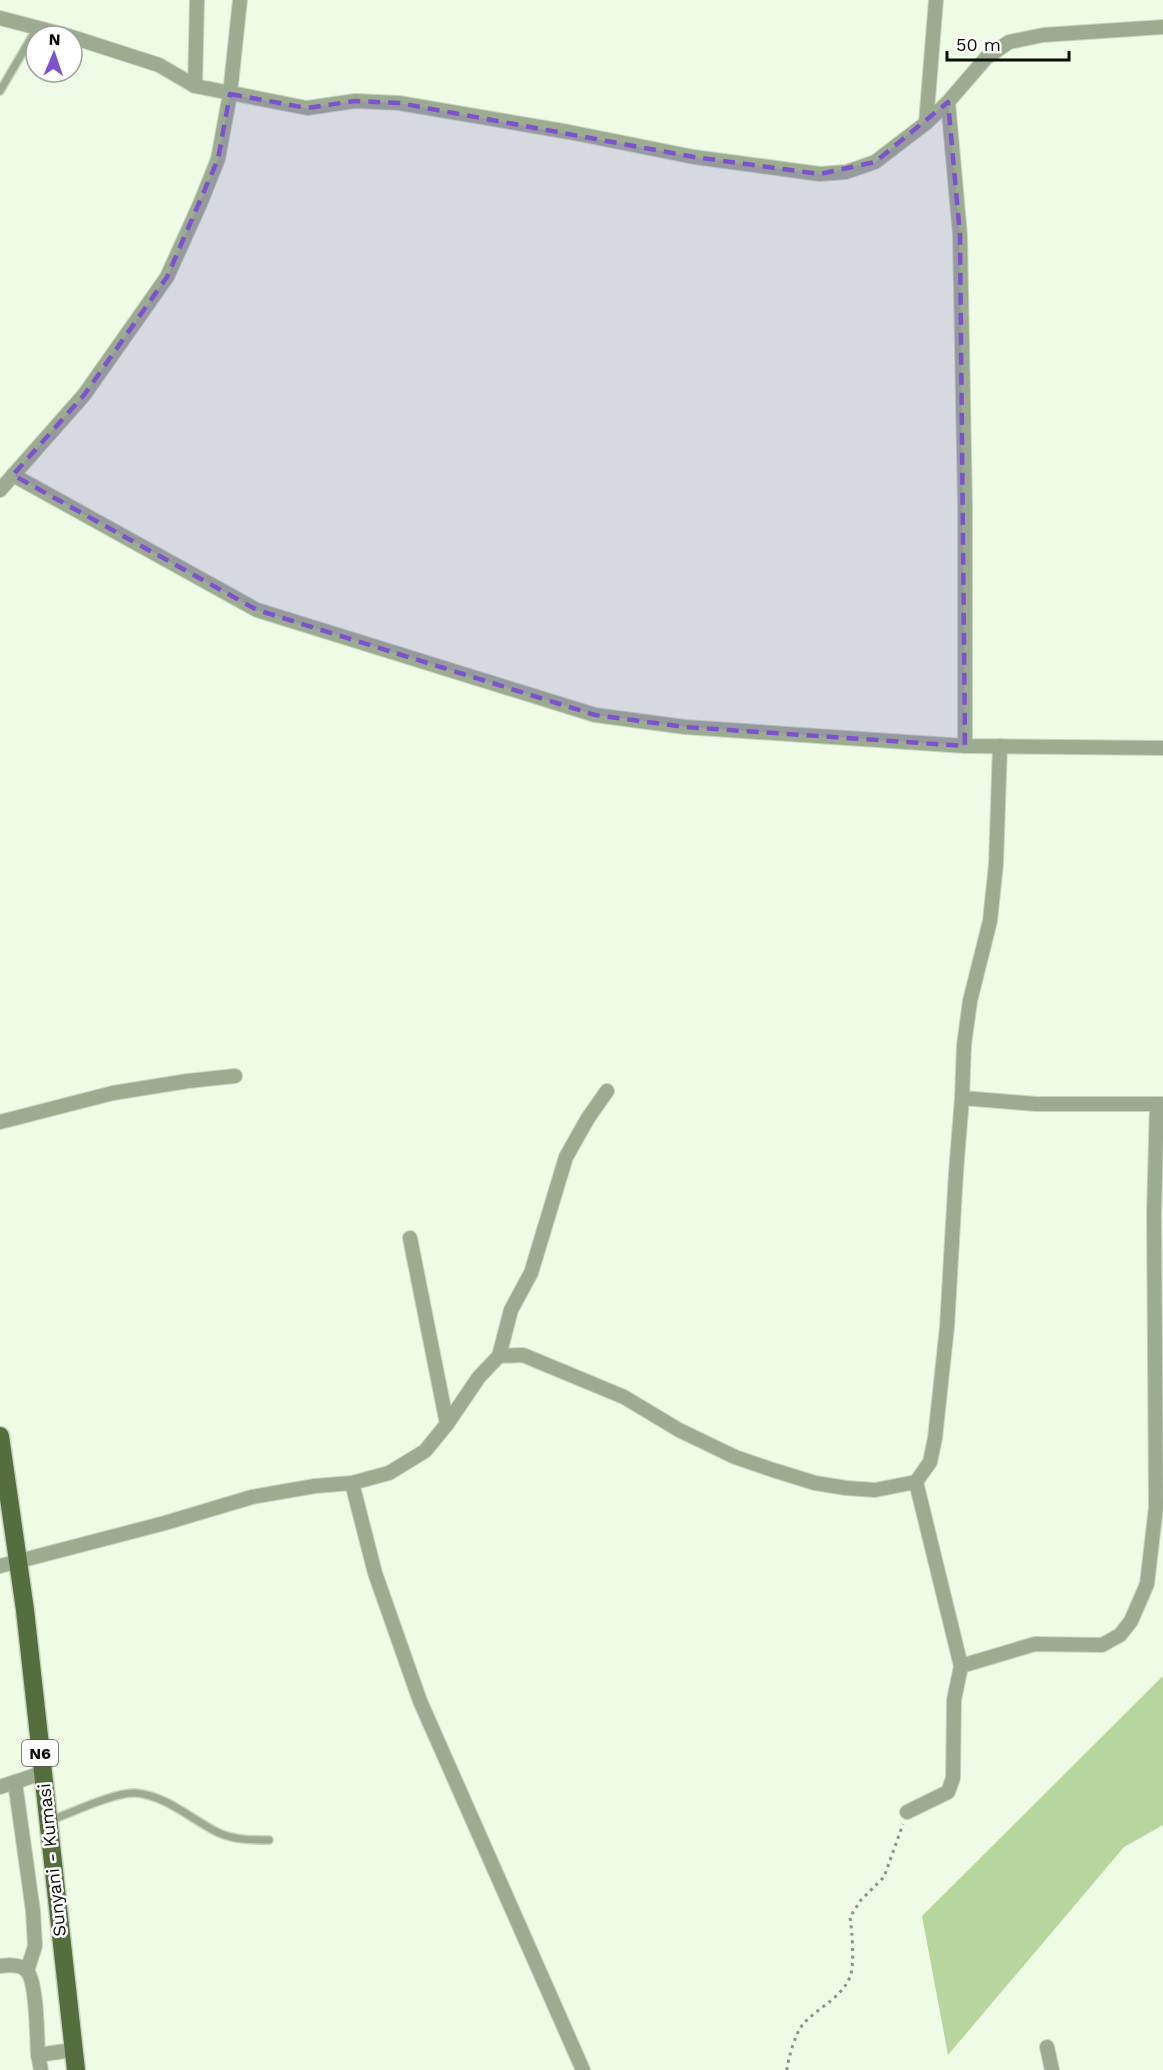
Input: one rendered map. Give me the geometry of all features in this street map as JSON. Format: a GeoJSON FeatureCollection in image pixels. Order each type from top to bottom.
{"type":"FeatureCollection","features":[{"type":"Feature","properties":{"kind":"main road","name":"Sunyani - Kumasi"},"geometry":{"type":"LineString","coordinates":[[0,1436],[18,1561],[76,2070]]}},
{"type":"Feature","properties":{"kind":"street"},"geometry":{"type":"LineString","coordinates":[[195,86],[197,0]]}},
{"type":"Feature","properties":{"kind":"street"},"geometry":{"type":"LineString","coordinates":[[0,490],[84,395],[168,277],[218,159],[230,94],[240,0]]}},
{"type":"Feature","properties":{"kind":"street"},"geometry":{"type":"LineString","coordinates":[[926,123],[936,0]]}},
{"type":"Feature","properties":{"kind":"street"},"geometry":{"type":"LineString","coordinates":[[0,18],[24,24]]}},
{"type":"Feature","properties":{"kind":"street"},"geometry":{"type":"LineString","coordinates":[[84,40],[159,64],[195,86],[307,108],[355,101],[399,103],[558,130],[694,157],[820,174],[846,172],[875,162],[926,123],[948,102],[986,58],[1009,42],[1043,35],[1163,27]]}},
{"type":"Feature","properties":{"kind":"street"},"geometry":{"type":"LineString","coordinates":[[948,102],[960,236],[965,506],[965,746]]}},
{"type":"Feature","properties":{"kind":"street"},"geometry":{"type":"LineString","coordinates":[[13,475],[257,610],[595,715],[685,727],[965,746],[1163,748]]}},
{"type":"Feature","properties":{"kind":"street"},"geometry":{"type":"LineString","coordinates":[[499,1356],[523,1354],[624,1397],[680,1430],[735,1457],[815,1483],[875,1490],[916,1482],[930,1462],[935,1438],[947,1327],[956,1172],[963,1098],[964,1045],[970,1001],[990,921],[996,864],[1000,747]]}},
{"type":"Feature","properties":{"kind":"street"},"geometry":{"type":"LineString","coordinates":[[0,1122],[113,1093],[235,1076]]}},
{"type":"Feature","properties":{"kind":"street"},"geometry":{"type":"LineString","coordinates":[[0,1566],[165,1523],[252,1497],[315,1486],[352,1483],[389,1473],[425,1451],[447,1424],[479,1377],[499,1356],[511,1310],[531,1273],[566,1156],[607,1091]]}},
{"type":"Feature","properties":{"kind":"street"},"geometry":{"type":"LineString","coordinates":[[961,1666],[1035,1644],[1102,1645],[1120,1635],[1131,1621],[1147,1584],[1156,1507],[1154,1213],[1160,1104],[1036,1104],[963,1098]]}},
{"type":"Feature","properties":{"kind":"street"},"geometry":{"type":"LineString","coordinates":[[410,1238],[447,1424]]}},
{"type":"Feature","properties":{"kind":"street"},"geometry":{"type":"LineString","coordinates":[[907,1812],[948,1792],[953,1778],[954,1700],[961,1666],[916,1482]]}},
{"type":"Feature","properties":{"kind":"street"},"geometry":{"type":"LineString","coordinates":[[352,1483],[375,1573],[420,1701],[583,2070]]}},
{"type":"Feature","properties":{"kind":"street"},"geometry":{"type":"LineString","coordinates":[[0,1787],[42,1773]]}},
{"type":"Feature","properties":{"kind":"street"},"geometry":{"type":"LineString","coordinates":[[15,1782],[34,1923],[35,1946],[27,1971]]}},
{"type":"Feature","properties":{"kind":"street"},"geometry":{"type":"LineString","coordinates":[[0,1966],[18,1966],[27,1971],[33,1984],[40,2070]]}},
{"type":"Feature","properties":{"kind":"street"},"geometry":{"type":"LineString","coordinates":[[1047,2047],[1052,2070]]}},
{"type":"Feature","properties":{"kind":"street"},"geometry":{"type":"LineString","coordinates":[[38,2055],[72,2050]]}},
{"type":"Feature","properties":{"kind":"lane"},"geometry":{"type":"LineString","coordinates":[[0,91],[24,51]]}},
{"type":"Feature","properties":{"kind":"lane"},"geometry":{"type":"LineString","coordinates":[[48,1821],[112,1798],[134,1793],[161,1800],[220,1833],[244,1840],[269,1839]]}},
{"type":"Feature","properties":{"kind":"path"},"geometry":{"type":"LineString","coordinates":[[787,2070],[788,2060],[802,2024],[833,1999],[850,1977],[853,1939],[850,1917],[861,1900],[884,1877],[907,1812]]}},
{"type":"Feature","properties":{"kind":"highlighted area"},"geometry":{"type":"Polygon","coordinates":[[[230,94],[307,108],[355,101],[399,103],[694,157],[820,174],[875,162],[948,102],[960,235],[965,746],[685,727],[595,715],[257,610],[13,475],[84,395],[167,277],[218,159],[230,94]]]}},
{"type":"Feature","properties":{"kind":"green space"},"geometry":{"type":"Polygon","coordinates":[[[1163,1676],[1163,1825],[1124,1847],[948,2055],[922,1916],[1163,1676]]]}}]}
